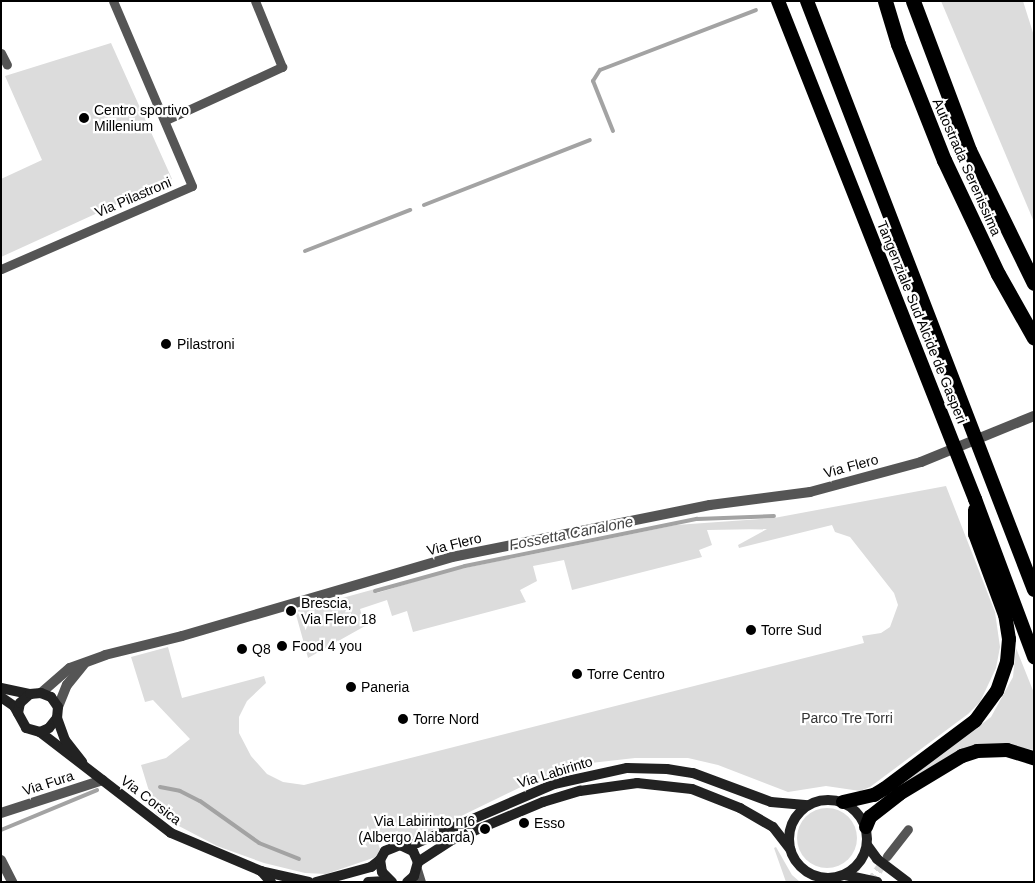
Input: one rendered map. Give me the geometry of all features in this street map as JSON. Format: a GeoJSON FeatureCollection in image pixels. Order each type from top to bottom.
{"type":"FeatureCollection","features":[{"type":"Feature","properties":{"kind":"highway","name":"Tangenziale Sud Alcide de Gasperi"},"geometry":{"type":"LineString","coordinates":[[778,1],[975,499],[1034,656]]}},
{"type":"Feature","properties":{"kind":"highway","name":"Tangenziale Sud Alcide de Gasperi"},"geometry":{"type":"LineString","coordinates":[[807,1],[1034,590]]}},
{"type":"Feature","properties":{"kind":"highway","name":"Autostrada Serenissima"},"geometry":{"type":"LineString","coordinates":[[886,1],[898,44],[944,160],[998,274],[1034,338]]}},
{"type":"Feature","properties":{"kind":"highway","name":"Autostrada Serenissima"},"geometry":{"type":"LineString","coordinates":[[913,1],[969,150],[1034,283]]}},
{"type":"Feature","properties":{"kind":"highway"},"geometry":{"type":"LineString","coordinates":[[843,802],[874,795],[961,732],[986,710],[1003,678],[1009,639],[1005,615],[975,534],[975,499]]}},
{"type":"Feature","properties":{"kind":"highway"},"geometry":{"type":"LineString","coordinates":[[866,827],[870,818],[899,794],[962,756],[977,751],[1007,750],[1034,758]]}},
{"type":"Feature","properties":{"kind":"main road"},"geometry":{"type":"LineString","coordinates":[[1,688],[51,697],[57,712],[49,728],[40,732]]}},
{"type":"Feature","properties":{"kind":"main road"},"geometry":{"type":"LineString","coordinates":[[18,714],[20,703],[36,693]]}},
{"type":"Feature","properties":{"kind":"main road","name":"Via Corsica"},"geometry":{"type":"LineString","coordinates":[[1,697],[14,706],[26,728],[40,732],[171,833],[261,870],[291,880],[309,882]]}},
{"type":"Feature","properties":{"kind":"main road","name":"Via Corsica"},"geometry":{"type":"LineString","coordinates":[[57,712],[65,740],[85,766]]}},
{"type":"Feature","properties":{"kind":"main road","name":"Via Labirinto"},"geometry":{"type":"LineString","coordinates":[[403,846],[417,843],[554,784],[627,768],[687,772],[771,802],[808,805],[825,800],[843,802]]}},
{"type":"Feature","properties":{"kind":"main road","name":"Via Labirinto"},"geometry":{"type":"LineString","coordinates":[[418,866],[450,841],[543,802],[580,791],[636,783],[685,788],[733,805],[773,827],[790,849],[799,866],[815,876],[866,877],[877,882]]}},
{"type":"Feature","properties":{"kind":"main road"},"geometry":{"type":"LineString","coordinates":[[843,802],[857,812],[866,827],[868,845],[857,866],[844,876]]}},
{"type":"Feature","properties":{"kind":"main road"},"geometry":{"type":"LineString","coordinates":[[790,849],[790,828],[794,819],[808,805]]}},
{"type":"Feature","properties":{"kind":"main road"},"geometry":{"type":"LineString","coordinates":[[868,845],[882,857],[886,867],[907,882]]}},
{"type":"Feature","properties":{"kind":"main road"},"geometry":{"type":"LineString","coordinates":[[316,882],[371,866],[380,860],[390,847],[403,846],[413,851],[418,866],[407,882]]}},
{"type":"Feature","properties":{"kind":"main road"},"geometry":{"type":"LineString","coordinates":[[380,860],[382,872],[391,881]]}},
{"type":"Feature","properties":{"kind":"main road","name":"Via Corsica"},"geometry":{"type":"LineString","coordinates":[[261,870],[271,882]]}},
{"type":"Feature","properties":{"kind":"main road"},"geometry":{"type":"LineString","coordinates":[[368,882],[391,881]]}},
{"type":"Feature","properties":{"kind":"street"},"geometry":{"type":"LineString","coordinates":[[113,1],[166,120],[282,67],[255,1]]}},
{"type":"Feature","properties":{"kind":"street"},"geometry":{"type":"LineString","coordinates":[[1,53],[7,65]]}},
{"type":"Feature","properties":{"kind":"street","name":"Via Pilastroni"},"geometry":{"type":"LineString","coordinates":[[1,269],[192,186],[166,120]]}},
{"type":"Feature","properties":{"kind":"street","name":"Via Flero"},"geometry":{"type":"LineString","coordinates":[[36,693],[70,668],[86,662],[460,555],[710,506],[810,492],[921,462],[1034,416]]}},
{"type":"Feature","properties":{"kind":"street"},"geometry":{"type":"LineString","coordinates":[[57,712],[67,685],[86,662]]}},
{"type":"Feature","properties":{"kind":"street","name":"Via Fura"},"geometry":{"type":"LineString","coordinates":[[1,813],[103,780]]}},
{"type":"Feature","properties":{"kind":"street"},"geometry":{"type":"LineString","coordinates":[[882,857],[908,829]]}},
{"type":"Feature","properties":{"kind":"street"},"geometry":{"type":"LineString","coordinates":[[1,860],[12,882]]}},
{"type":"Feature","properties":{"kind":"street"},"geometry":{"type":"LineString","coordinates":[[418,866],[421,882]]}},
{"type":"Feature","properties":{"kind":"green space"},"geometry":{"type":"Polygon","coordinates":[[[941,1],[1023,1],[1034,36],[1034,222],[941,1]]]}},
{"type":"Feature","properties":{"kind":"green space","name":"Centro sportivo Millenium"},"geometry":{"type":"Polygon","coordinates":[[[111,43],[172,179],[1,257],[1,179],[42,160],[5,76],[111,43]]]}},
{"type":"Feature","properties":{"kind":"green space","name":"Parco Tre Torri"},"geometry":{"type":"Polygon","coordinates":[[[946,486],[995,612],[1000,647],[996,668],[980,702],[968,714],[870,787],[860,791],[826,786],[788,792],[718,765],[688,758],[635,758],[582,764],[529,783],[418,837],[404,839],[389,833],[377,840],[380,849],[376,857],[326,874],[305,873],[264,863],[217,846],[156,814],[141,765],[166,758],[190,739],[153,700],[145,702],[131,657],[168,647],[182,698],[264,676],[266,683],[247,701],[239,717],[239,733],[251,756],[267,774],[283,782],[304,785],[864,643],[862,636],[881,633],[890,627],[898,605],[894,593],[850,537],[835,532],[832,525],[739,548],[738,545],[767,529],[707,530],[712,545],[699,550],[702,557],[572,590],[564,560],[533,566],[537,581],[520,590],[526,602],[413,632],[407,611],[392,616],[387,600],[360,609],[365,626],[308,658],[295,611],[375,589],[377,593],[450,571],[676,525],[774,518],[946,486]]]}},
{"type":"Feature","properties":{"kind":"green space"},"geometry":{"type":"Polygon","coordinates":[[[1016,648],[1034,693],[1034,750],[1004,744],[908,783],[906,781],[991,717],[1013,677],[1016,648]]]}},
{"type":"Feature","properties":{"kind":"green space"},"geometry":{"type":"Polygon","coordinates":[[[821,808],[833,808],[844,813],[852,821],[857,832],[855,850],[844,863],[833,868],[821,868],[810,863],[802,855],[797,844],[797,832],[802,821],[810,813],[821,808]]]}},
{"type":"Feature","properties":{"kind":"green space"},"geometry":{"type":"Polygon","coordinates":[[[776,847],[792,875],[800,882],[786,882],[774,848],[776,847]]]}},
{"type":"Feature","properties":{"kind":"waterway","name":"Fossetta Canalone"},"geometry":{"type":"LineString","coordinates":[[613,131],[593,81],[600,70],[756,10]]}},
{"type":"Feature","properties":{"kind":"waterway","name":"Fossetta Canalone"},"geometry":{"type":"LineString","coordinates":[[424,205],[590,140]]}},
{"type":"Feature","properties":{"kind":"waterway","name":"Fossetta Canalone"},"geometry":{"type":"LineString","coordinates":[[305,251],[410,210]]}},
{"type":"Feature","properties":{"kind":"waterway","name":"Fossetta Canalone"},"geometry":{"type":"LineString","coordinates":[[375,591],[465,566],[697,519],[774,516]]}},
{"type":"Feature","properties":{"kind":"waterway"},"geometry":{"type":"LineString","coordinates":[[160,787],[180,791],[200,801],[259,843],[299,859]]}},
{"type":"Feature","properties":{"kind":"waterway"},"geometry":{"type":"LineString","coordinates":[[1,830],[97,790]]}},
{"type":"Feature","properties":{"kind":"tunnel"},"geometry":{"type":"LineString","coordinates":[[870,882],[887,857]]}},
{"type":"Feature","properties":{"kind":"place","name":"Centro sportivo Millenium"},"geometry":{"type":"Point","coordinates":[84,118]}},
{"type":"Feature","properties":{"kind":"place","name":"Pilastroni"},"geometry":{"type":"Point","coordinates":[166,344]}},
{"type":"Feature","properties":{"kind":"place","name":"Brescia, Via Flero 18"},"geometry":{"type":"Point","coordinates":[291,611]}},
{"type":"Feature","properties":{"kind":"place","name":"Torre Sud"},"geometry":{"type":"Point","coordinates":[751,630]}},
{"type":"Feature","properties":{"kind":"place","name":"Food 4 you"},"geometry":{"type":"Point","coordinates":[282,646]}},
{"type":"Feature","properties":{"kind":"place","name":"Q8"},"geometry":{"type":"Point","coordinates":[242,649]}},
{"type":"Feature","properties":{"kind":"place","name":"Torre Centro"},"geometry":{"type":"Point","coordinates":[577,674]}},
{"type":"Feature","properties":{"kind":"place","name":"Paneria"},"geometry":{"type":"Point","coordinates":[351,687]}},
{"type":"Feature","properties":{"kind":"place","name":"Torre Nord"},"geometry":{"type":"Point","coordinates":[403,719]}},
{"type":"Feature","properties":{"kind":"place","name":"Esso"},"geometry":{"type":"Point","coordinates":[524,823]}},
{"type":"Feature","properties":{"kind":"place","name":"Via Labirinto n 6 (Albergo Alabarda)"},"geometry":{"type":"Point","coordinates":[485,829]}}]}
